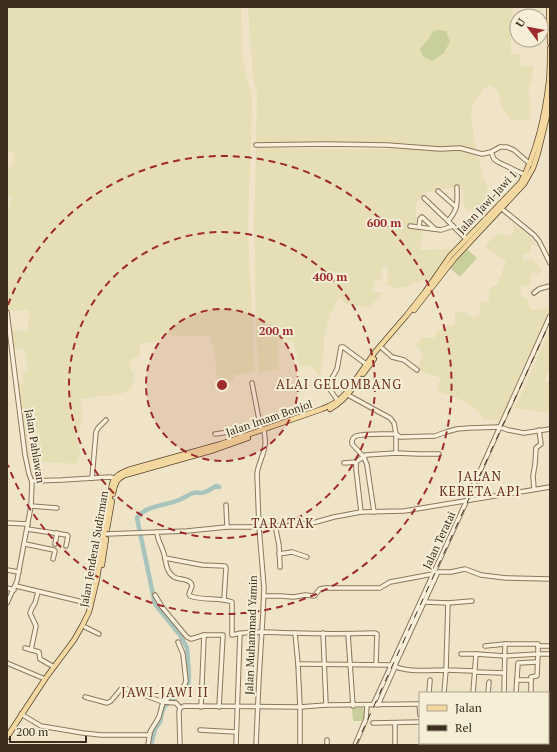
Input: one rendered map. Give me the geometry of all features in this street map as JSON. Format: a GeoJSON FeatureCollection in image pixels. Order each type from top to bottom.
{"type":"FeatureCollection","features":[{"type":"Feature","properties":{"kind":"main road"},"geometry":{"type":"LineString","coordinates":[[549,7],[550,43]]}},
{"type":"Feature","properties":{"kind":"main road","name":"Jalan Jawi-Jawi 1"},"geometry":{"type":"LineString","coordinates":[[455,250],[502,209],[533,168],[548,125],[550,48]]}},
{"type":"Feature","properties":{"kind":"main road","name":"Jalan Jawi-Jawi 1"},"geometry":{"type":"LineString","coordinates":[[460,253],[522,183],[536,146],[548,103]]}},
{"type":"Feature","properties":{"kind":"main road"},"geometry":{"type":"LineString","coordinates":[[455,250],[460,253]]}},
{"type":"Feature","properties":{"kind":"main road","name":"Jalan Imam Bonjol"},"geometry":{"type":"LineString","coordinates":[[311,415],[338,401],[356,382],[406,316],[426,293],[452,258],[455,250]]}},
{"type":"Feature","properties":{"kind":"main road","name":"Jalan Imam Bonjol"},"geometry":{"type":"LineString","coordinates":[[452,258],[460,253]]}},
{"type":"Feature","properties":{"kind":"main road","name":"Jalan Imam Bonjol"},"geometry":{"type":"LineString","coordinates":[[214,448],[244,436],[332,408],[348,395],[366,364],[390,337]]}},
{"type":"Feature","properties":{"kind":"main road","name":"Jalan Imam Bonjol"},"geometry":{"type":"LineString","coordinates":[[116,479],[168,461],[214,448],[263,430]]}},
{"type":"Feature","properties":{"kind":"main road","name":"Jalan Jenderal Sudirman"},"geometry":{"type":"LineString","coordinates":[[7,736],[48,680],[74,640],[89,612],[98,579],[108,514],[116,479]]}},
{"type":"Feature","properties":{"kind":"main road","name":"Jalan Jenderal Sudirman"},"geometry":{"type":"LineString","coordinates":[[7,742],[45,679],[76,641],[85,627],[93,609],[108,514]]}},
{"type":"Feature","properties":{"kind":"street"},"geometry":{"type":"LineString","coordinates":[[256,145],[387,145],[440,149],[460,148],[482,154],[491,152],[500,147],[509,147],[530,164]]}},
{"type":"Feature","properties":{"kind":"street"},"geometry":{"type":"LineString","coordinates":[[491,152],[494,159],[498,162],[525,175]]}},
{"type":"Feature","properties":{"kind":"street"},"geometry":{"type":"LineString","coordinates":[[448,220],[454,214],[456,207],[457,187]]}},
{"type":"Feature","properties":{"kind":"street"},"geometry":{"type":"LineString","coordinates":[[438,191],[456,207]]}},
{"type":"Feature","properties":{"kind":"street"},"geometry":{"type":"LineString","coordinates":[[424,198],[466,239]]}},
{"type":"Feature","properties":{"kind":"street"},"geometry":{"type":"LineString","coordinates":[[502,209],[534,235],[539,241],[550,263]]}},
{"type":"Feature","properties":{"kind":"street"},"geometry":{"type":"LineString","coordinates":[[419,227],[420,219],[422,217],[434,228]]}},
{"type":"Feature","properties":{"kind":"street"},"geometry":{"type":"LineString","coordinates":[[410,226],[444,229],[453,226]]}},
{"type":"Feature","properties":{"kind":"street"},"geometry":{"type":"LineString","coordinates":[[534,293],[540,289],[550,286]]}},
{"type":"Feature","properties":{"kind":"street","name":"Jalan Pahlawan"},"geometry":{"type":"LineString","coordinates":[[7,312],[26,455],[29,474],[32,481],[31,506],[25,544],[15,588],[7,603]]}},
{"type":"Feature","properties":{"kind":"street","name":"Jalan Teratai"},"geometry":{"type":"LineString","coordinates":[[373,705],[550,316]]}},
{"type":"Feature","properties":{"kind":"street"},"geometry":{"type":"LineString","coordinates":[[338,401],[326,384],[336,371],[341,347],[366,364]]}},
{"type":"Feature","properties":{"kind":"street"},"geometry":{"type":"LineString","coordinates":[[382,348],[392,357],[404,360],[417,370]]}},
{"type":"Feature","properties":{"kind":"street","name":"Jalan Muhammad Yamin"},"geometry":{"type":"LineString","coordinates":[[252,383],[265,439],[265,447],[257,474],[264,596],[256,745]]}},
{"type":"Feature","properties":{"kind":"street"},"geometry":{"type":"LineString","coordinates":[[348,395],[390,418],[394,423],[396,434],[396,453]]}},
{"type":"Feature","properties":{"kind":"street"},"geometry":{"type":"LineString","coordinates":[[92,478],[96,432],[106,420]]}},
{"type":"Feature","properties":{"kind":"street"},"geometry":{"type":"LineString","coordinates":[[374,512],[368,469],[364,457],[352,444],[353,438],[356,436],[370,434],[396,434],[403,437],[435,436],[457,429],[500,427],[520,433],[550,429]]}},
{"type":"Feature","properties":{"kind":"street"},"geometry":{"type":"LineString","coordinates":[[534,490],[536,448],[541,444],[539,430]]}},
{"type":"Feature","properties":{"kind":"street"},"geometry":{"type":"LineString","coordinates":[[215,434],[236,432],[244,436]]}},
{"type":"Feature","properties":{"kind":"street"},"geometry":{"type":"LineString","coordinates":[[344,463],[356,462],[366,455],[396,453],[439,454]]}},
{"type":"Feature","properties":{"kind":"street"},"geometry":{"type":"LineString","coordinates":[[356,462],[361,512]]}},
{"type":"Feature","properties":{"kind":"street"},"geometry":{"type":"LineString","coordinates":[[32,481],[110,477],[116,479]]}},
{"type":"Feature","properties":{"kind":"street"},"geometry":{"type":"LineString","coordinates":[[106,534],[187,532],[227,527],[259,527],[301,524],[361,512],[404,511],[550,487]]}},
{"type":"Feature","properties":{"kind":"street"},"geometry":{"type":"LineString","coordinates":[[226,505],[227,527]]}},
{"type":"Feature","properties":{"kind":"street"},"geometry":{"type":"LineString","coordinates":[[31,506],[57,508]]}},
{"type":"Feature","properties":{"kind":"street"},"geometry":{"type":"LineString","coordinates":[[7,523],[28,524]]}},
{"type":"Feature","properties":{"kind":"street"},"geometry":{"type":"LineString","coordinates":[[276,525],[280,567]]}},
{"type":"Feature","properties":{"kind":"street"},"geometry":{"type":"LineString","coordinates":[[27,529],[68,535],[66,546]]}},
{"type":"Feature","properties":{"kind":"street"},"geometry":{"type":"LineString","coordinates":[[157,532],[168,570],[172,576],[187,580],[191,583],[192,586],[189,594],[190,596],[204,599],[224,599],[233,603],[232,635],[262,632],[348,634],[375,633],[377,634],[376,664]]}},
{"type":"Feature","properties":{"kind":"street"},"geometry":{"type":"LineString","coordinates":[[55,544],[57,534]]}},
{"type":"Feature","properties":{"kind":"street"},"geometry":{"type":"LineString","coordinates":[[25,544],[54,550],[53,559]]}},
{"type":"Feature","properties":{"kind":"street"},"geometry":{"type":"LineString","coordinates":[[279,554],[292,552],[307,557]]}},
{"type":"Feature","properties":{"kind":"street"},"geometry":{"type":"LineString","coordinates":[[164,558],[202,565],[225,566],[224,599]]}},
{"type":"Feature","properties":{"kind":"street"},"geometry":{"type":"LineString","coordinates":[[378,704],[438,572],[451,572],[465,569],[479,574],[506,578],[550,579]]}},
{"type":"Feature","properties":{"kind":"street"},"geometry":{"type":"LineString","coordinates":[[7,570],[19,572]]}},
{"type":"Feature","properties":{"kind":"street"},"geometry":{"type":"LineString","coordinates":[[264,596],[314,596],[320,589],[326,588],[380,588],[390,582],[433,574]]}},
{"type":"Feature","properties":{"kind":"street"},"geometry":{"type":"LineString","coordinates":[[7,588],[38,592],[91,604]]}},
{"type":"Feature","properties":{"kind":"street"},"geometry":{"type":"LineString","coordinates":[[31,650],[36,626],[30,612],[35,603],[38,592]]}},
{"type":"Feature","properties":{"kind":"street"},"geometry":{"type":"LineString","coordinates":[[155,595],[164,610],[187,637],[191,639],[204,635],[223,635],[219,707]]}},
{"type":"Feature","properties":{"kind":"street"},"geometry":{"type":"LineString","coordinates":[[424,602],[448,603],[472,601]]}},
{"type":"Feature","properties":{"kind":"street"},"geometry":{"type":"LineString","coordinates":[[444,692],[448,603]]}},
{"type":"Feature","properties":{"kind":"street"},"geometry":{"type":"LineString","coordinates":[[85,627],[99,634]]}},
{"type":"Feature","properties":{"kind":"street"},"geometry":{"type":"LineString","coordinates":[[236,745],[240,633]]}},
{"type":"Feature","properties":{"kind":"street"},"geometry":{"type":"LineString","coordinates":[[295,633],[300,707],[300,745]]}},
{"type":"Feature","properties":{"kind":"street"},"geometry":{"type":"LineString","coordinates":[[323,633],[326,705]]}},
{"type":"Feature","properties":{"kind":"street"},"geometry":{"type":"LineString","coordinates":[[348,634],[353,706]]}},
{"type":"Feature","properties":{"kind":"street"},"geometry":{"type":"LineString","coordinates":[[201,707],[204,635]]}},
{"type":"Feature","properties":{"kind":"street"},"geometry":{"type":"LineString","coordinates":[[148,745],[150,735],[160,714],[163,702],[186,683],[182,654],[178,642]]}},
{"type":"Feature","properties":{"kind":"street"},"geometry":{"type":"LineString","coordinates":[[485,646],[505,644],[538,644],[538,646],[550,646]]}},
{"type":"Feature","properties":{"kind":"street"},"geometry":{"type":"LineString","coordinates":[[504,692],[505,644]]}},
{"type":"Feature","properties":{"kind":"street"},"geometry":{"type":"LineString","coordinates":[[531,692],[531,677],[537,676],[538,646]]}},
{"type":"Feature","properties":{"kind":"street"},"geometry":{"type":"LineString","coordinates":[[25,648],[40,652],[40,659],[54,667]]}},
{"type":"Feature","properties":{"kind":"street"},"geometry":{"type":"LineString","coordinates":[[461,654],[505,656],[550,654]]}},
{"type":"Feature","properties":{"kind":"street"},"geometry":{"type":"LineString","coordinates":[[473,692],[476,654]]}},
{"type":"Feature","properties":{"kind":"street"},"geometry":{"type":"LineString","coordinates":[[516,692],[518,663],[537,662]]}},
{"type":"Feature","properties":{"kind":"street"},"geometry":{"type":"LineString","coordinates":[[7,663],[45,679]]}},
{"type":"Feature","properties":{"kind":"street"},"geometry":{"type":"LineString","coordinates":[[298,664],[376,664],[391,665],[413,670],[504,673]]}},
{"type":"Feature","properties":{"kind":"street"},"geometry":{"type":"LineString","coordinates":[[429,692],[430,680]]}},
{"type":"Feature","properties":{"kind":"street"},"geometry":{"type":"LineString","coordinates":[[518,680],[531,680]]}},
{"type":"Feature","properties":{"kind":"street"},"geometry":{"type":"LineString","coordinates":[[488,692],[489,682]]}},
{"type":"Feature","properties":{"kind":"street"},"geometry":{"type":"LineString","coordinates":[[86,697],[107,703],[111,701],[123,688],[163,702],[177,704],[180,708]]}},
{"type":"Feature","properties":{"kind":"street"},"geometry":{"type":"LineString","coordinates":[[180,708],[185,706],[300,707],[326,705],[353,706],[378,704],[419,704]]}},
{"type":"Feature","properties":{"kind":"street"},"geometry":{"type":"LineString","coordinates":[[355,745],[366,719],[367,705]]}},
{"type":"Feature","properties":{"kind":"street"},"geometry":{"type":"LineString","coordinates":[[180,708],[180,745]]}},
{"type":"Feature","properties":{"kind":"street"},"geometry":{"type":"LineString","coordinates":[[23,715],[41,726],[83,733],[101,735],[150,735]]}},
{"type":"Feature","properties":{"kind":"street"},"geometry":{"type":"LineString","coordinates":[[373,723],[419,722]]}},
{"type":"Feature","properties":{"kind":"street"},"geometry":{"type":"LineString","coordinates":[[395,723],[395,745]]}},
{"type":"Feature","properties":{"kind":"street"},"geometry":{"type":"LineString","coordinates":[[200,730],[236,732]]}},
{"type":"Feature","properties":{"kind":"street"},"geometry":{"type":"LineString","coordinates":[[327,740],[327,745]]}},
{"type":"Feature","properties":{"kind":"shaded area"},"geometry":{"type":"Polygon","coordinates":[[[7,7],[241,7],[243,60],[247,80],[252,94],[248,224],[255,372],[234,375],[234,381],[217,385],[214,348],[210,336],[160,335],[160,341],[140,344],[140,357],[131,359],[131,371],[135,372],[131,390],[117,395],[80,399],[82,419],[79,433],[76,435],[80,453],[77,464],[29,461],[24,429],[18,384],[23,383],[22,373],[28,371],[25,349],[14,349],[11,330],[28,331],[29,310],[9,311],[7,299],[7,207],[9,208],[12,197],[7,195],[7,167],[12,167],[14,153],[7,152],[7,7]]]}},
{"type":"Feature","properties":{"kind":"shaded area"},"geometry":{"type":"Polygon","coordinates":[[[248,7],[512,7],[509,8],[509,48],[511,48],[511,54],[521,54],[521,66],[533,67],[532,81],[528,91],[531,105],[531,118],[527,121],[521,119],[512,121],[501,106],[498,90],[491,85],[483,89],[473,105],[471,114],[476,153],[464,147],[411,147],[443,151],[463,151],[479,157],[482,173],[488,188],[487,192],[489,199],[475,212],[465,208],[461,186],[424,193],[416,203],[416,227],[423,228],[420,250],[454,249],[433,277],[406,287],[396,288],[387,285],[388,266],[381,268],[382,279],[375,280],[372,291],[383,293],[369,308],[345,304],[341,297],[330,313],[324,338],[324,350],[320,376],[310,365],[299,367],[293,341],[278,339],[279,370],[259,372],[256,336],[254,220],[256,147],[389,149],[408,146],[408,143],[399,143],[398,146],[279,145],[256,143],[257,93],[253,80],[248,7]]]}},
{"type":"Feature","properties":{"kind":"shaded area"},"geometry":{"type":"Polygon","coordinates":[[[514,225],[521,229],[536,244],[531,246],[531,252],[522,254],[524,261],[532,259],[542,269],[539,274],[532,272],[530,285],[520,286],[521,297],[526,297],[531,310],[550,308],[550,314],[500,419],[484,420],[479,412],[463,401],[437,391],[441,378],[417,370],[423,354],[416,344],[422,336],[426,338],[434,338],[438,330],[455,325],[455,311],[464,312],[472,317],[479,314],[480,303],[489,301],[489,291],[493,286],[497,286],[506,261],[485,248],[491,239],[500,233],[510,236],[513,235],[514,225]]]}},
{"type":"Feature","properties":{"kind":"shaded area"},"geometry":{"type":"Polygon","coordinates":[[[550,329],[550,373],[547,373],[545,382],[550,382],[550,413],[515,408],[550,329]]]}},
{"type":"Feature","properties":{"kind":"green space"},"geometry":{"type":"Polygon","coordinates":[[[433,31],[446,31],[450,42],[444,53],[432,61],[423,56],[420,49],[428,40],[433,31]]]}},
{"type":"Feature","properties":{"kind":"green space"},"geometry":{"type":"Polygon","coordinates":[[[467,249],[477,258],[460,277],[450,268],[467,249]]]}},
{"type":"Feature","properties":{"kind":"green space"},"geometry":{"type":"Polygon","coordinates":[[[352,708],[363,708],[365,714],[364,721],[353,721],[352,708]]]}},
{"type":"Feature","properties":{"kind":"waterway"},"geometry":{"type":"LineString","coordinates":[[151,745],[155,729],[160,722],[165,706],[188,688],[189,675],[187,648],[180,635],[155,604],[137,518],[151,508],[174,502],[193,493],[204,493],[216,486],[219,487]]}},
{"type":"Feature","properties":{"kind":"railway"},"geometry":{"type":"LineString","coordinates":[[356,745],[550,322]]}},
{"type":"Feature","properties":{"kind":"district","name":"ALAI GELOMBANG"},"geometry":{"type":"Point","coordinates":[339,384]}},
{"type":"Feature","properties":{"kind":"district","name":"JALAN KERETA API"},"geometry":{"type":"Point","coordinates":[480,484]}},
{"type":"Feature","properties":{"kind":"district","name":"TARATAK"},"geometry":{"type":"Point","coordinates":[283,523]}},
{"type":"Feature","properties":{"kind":"district","name":"JAWI-JAWI II"},"geometry":{"type":"Point","coordinates":[165,692]}}]}
